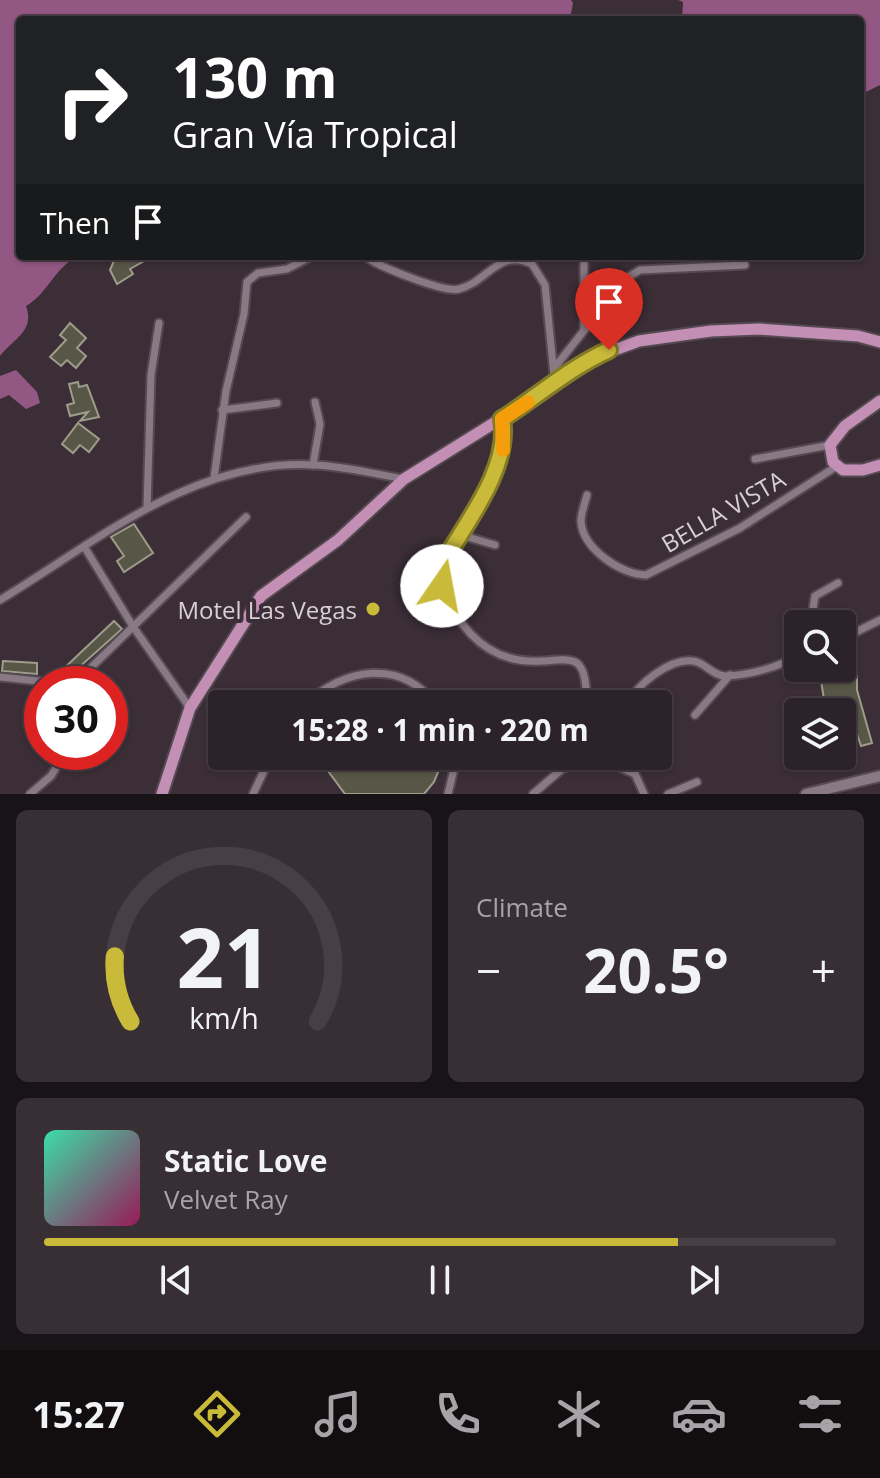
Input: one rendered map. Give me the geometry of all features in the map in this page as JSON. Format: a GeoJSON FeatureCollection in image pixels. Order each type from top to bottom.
{"type":"FeatureCollection","features":[{"type":"Feature","properties":{"kind":"main road"},"geometry":{"type":"LineString","coordinates":[[162,794],[190,708],[261,596],[338,540],[404,479],[555,385],[584,361],[639,341],[711,331],[759,329],[858,336],[880,342]]}},
{"type":"Feature","properties":{"kind":"main road"},"geometry":{"type":"LineString","coordinates":[[880,401],[845,426],[830,445],[837,466],[854,471],[880,465]]}},
{"type":"Feature","properties":{"kind":"street"},"geometry":{"type":"LineString","coordinates":[[214,478],[222,410],[244,314],[247,282],[258,273],[287,269],[304,260]]}},
{"type":"Feature","properties":{"kind":"street"},"geometry":{"type":"LineString","coordinates":[[370,260],[451,290],[466,286],[509,260]]}},
{"type":"Feature","properties":{"kind":"street"},"geometry":{"type":"LineString","coordinates":[[517,260],[532,264],[545,285],[555,385]]}},
{"type":"Feature","properties":{"kind":"street"},"geometry":{"type":"LineString","coordinates":[[584,260],[584,330]]}},
{"type":"Feature","properties":{"kind":"street"},"geometry":{"type":"LineString","coordinates":[[555,367],[625,279],[640,270],[745,265]]}},
{"type":"Feature","properties":{"kind":"street"},"geometry":{"type":"LineString","coordinates":[[147,508],[151,375],[159,323]]}},
{"type":"Feature","properties":{"kind":"street"},"geometry":{"type":"LineString","coordinates":[[313,465],[320,424],[315,402]]}},
{"type":"Feature","properties":{"kind":"street"},"geometry":{"type":"LineString","coordinates":[[222,410],[277,403]]}},
{"type":"Feature","properties":{"kind":"street"},"geometry":{"type":"LineString","coordinates":[[502,419],[505,435],[499,462],[461,535],[444,558],[440,576],[452,604],[476,640],[507,661],[574,661],[583,673],[585,690]]}},
{"type":"Feature","properties":{"kind":"street"},"geometry":{"type":"LineString","coordinates":[[755,459],[830,445]]}},
{"type":"Feature","properties":{"kind":"street"},"geometry":{"type":"LineString","coordinates":[[0,600],[147,508],[182,489],[214,478],[313,465],[404,479]]}},
{"type":"Feature","properties":{"kind":"street","name":"BELLA VISTA"},"geometry":{"type":"LineString","coordinates":[[587,495],[581,521],[585,533],[611,565],[634,575],[646,575],[701,550],[837,466]]}},
{"type":"Feature","properties":{"kind":"street"},"geometry":{"type":"LineString","coordinates":[[93,666],[246,517]]}},
{"type":"Feature","properties":{"kind":"street"},"geometry":{"type":"LineString","coordinates":[[461,535],[495,545]]}},
{"type":"Feature","properties":{"kind":"street"},"geometry":{"type":"LineString","coordinates":[[85,548],[134,628],[190,708]]}},
{"type":"Feature","properties":{"kind":"street"},"geometry":{"type":"LineString","coordinates":[[814,610],[815,596],[838,583]]}},
{"type":"Feature","properties":{"kind":"street"},"geometry":{"type":"LineString","coordinates":[[856,632],[880,620]]}},
{"type":"Feature","properties":{"kind":"street"},"geometry":{"type":"LineString","coordinates":[[638,690],[674,664],[694,661],[715,674],[730,675],[765,669],[784,662]]}},
{"type":"Feature","properties":{"kind":"street"},"geometry":{"type":"LineString","coordinates":[[325,690],[335,683],[369,672],[404,677],[419,690]]}},
{"type":"Feature","properties":{"kind":"street"},"geometry":{"type":"LineString","coordinates":[[695,715],[730,675]]}},
{"type":"Feature","properties":{"kind":"street"},"geometry":{"type":"LineString","coordinates":[[0,677],[24,680]]}},
{"type":"Feature","properties":{"kind":"street"},"geometry":{"type":"LineString","coordinates":[[30,794],[55,770]]}},
{"type":"Feature","properties":{"kind":"street"},"geometry":{"type":"LineString","coordinates":[[253,794],[264,770]]}},
{"type":"Feature","properties":{"kind":"street"},"geometry":{"type":"LineString","coordinates":[[448,794],[454,770]]}},
{"type":"Feature","properties":{"kind":"street"},"geometry":{"type":"LineString","coordinates":[[533,794],[561,770]]}},
{"type":"Feature","properties":{"kind":"street"},"geometry":{"type":"LineString","coordinates":[[626,770],[633,773]]}},
{"type":"Feature","properties":{"kind":"street"},"geometry":{"type":"LineString","coordinates":[[632,770],[644,794]]}},
{"type":"Feature","properties":{"kind":"street"},"geometry":{"type":"LineString","coordinates":[[814,793],[880,776]]}},
{"type":"Feature","properties":{"kind":"street"},"geometry":{"type":"LineString","coordinates":[[668,794],[697,782]]}},
{"type":"Feature","properties":{"kind":"shaded area"},"geometry":{"type":"Polygon","coordinates":[[[0,0],[571,0],[573,3],[571,14],[565,16],[16,16],[16,260],[72,260],[26,306],[28,322],[22,334],[0,356],[0,0]]]}},
{"type":"Feature","properties":{"kind":"shaded area"},"geometry":{"type":"Polygon","coordinates":[[[678,0],[880,0],[880,85],[864,93],[864,16],[682,16],[683,2],[678,0]]]}},
{"type":"Feature","properties":{"kind":"shaded area"},"geometry":{"type":"Polygon","coordinates":[[[16,370],[37,392],[40,403],[26,409],[9,395],[0,399],[0,376],[16,370]]]}},
{"type":"Feature","properties":{"kind":"building"},"geometry":{"type":"Polygon","coordinates":[[[114,260],[146,260],[130,269],[133,274],[117,284],[110,270],[114,260]]]}},
{"type":"Feature","properties":{"kind":"building"},"geometry":{"type":"Polygon","coordinates":[[[70,323],[86,338],[77,348],[86,356],[76,368],[67,360],[61,366],[50,357],[66,340],[60,335],[70,323]]]}},
{"type":"Feature","properties":{"kind":"building"},"geometry":{"type":"Polygon","coordinates":[[[78,382],[79,387],[87,385],[99,417],[80,421],[88,412],[70,416],[67,405],[74,403],[69,384],[78,382]]]}},
{"type":"Feature","properties":{"kind":"building"},"geometry":{"type":"Polygon","coordinates":[[[78,423],[99,439],[89,452],[80,445],[73,453],[62,444],[78,423]]]}},
{"type":"Feature","properties":{"kind":"building"},"geometry":{"type":"Polygon","coordinates":[[[134,524],[153,553],[124,572],[117,561],[124,556],[111,537],[134,524]]]}},
{"type":"Feature","properties":{"kind":"building"},"geometry":{"type":"Polygon","coordinates":[[[114,621],[122,629],[80,666],[66,666],[114,621]]]}},
{"type":"Feature","properties":{"kind":"building"},"geometry":{"type":"Polygon","coordinates":[[[3,661],[37,663],[37,666],[24,666],[24,673],[2,671],[3,661]]]}},
{"type":"Feature","properties":{"kind":"building"},"geometry":{"type":"Polygon","coordinates":[[[857,673],[857,690],[872,743],[861,746],[856,731],[856,698],[824,698],[821,682],[856,682],[857,673]]]}},
{"type":"Feature","properties":{"kind":"building"},"geometry":{"type":"Polygon","coordinates":[[[439,770],[424,794],[345,794],[328,771],[439,770]]]}},
{"type":"Feature","properties":{"kind":"slow traffic"},"geometry":{"type":"LineString","coordinates":[[503,450],[505,435],[502,419],[528,402]]}},
{"type":"Feature","properties":{"kind":"place","name":"Motel Las Vegas"},"geometry":{"type":"Point","coordinates":[373,609]}},
{"type":"Feature","properties":{"kind":"route"},"geometry":{"type":"LineString","coordinates":[[442,586],[440,568],[444,558],[461,535],[499,462],[505,435],[502,419],[555,385],[584,361],[609,350]]}}]}
